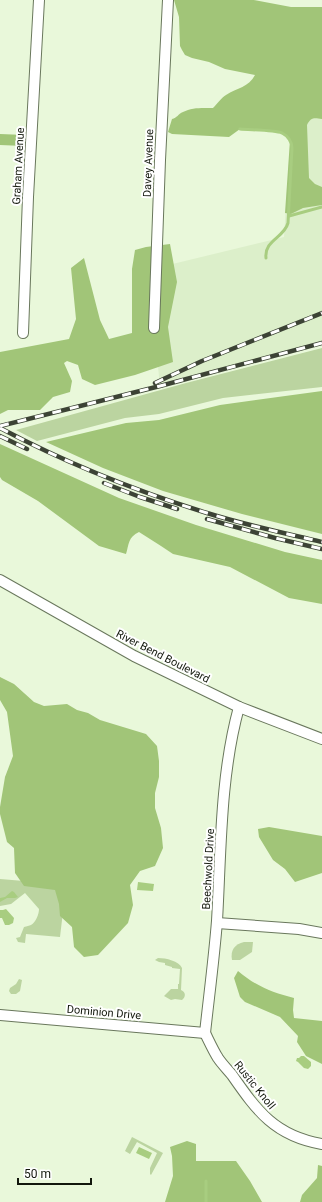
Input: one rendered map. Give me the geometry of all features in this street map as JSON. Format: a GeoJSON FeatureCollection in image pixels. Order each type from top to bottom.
{"type":"FeatureCollection","features":[{"type":"Feature","properties":{"kind":"street","name":"Graham Avenue"},"geometry":{"type":"LineString","coordinates":[[23,333],[28,197],[39,0]]}},
{"type":"Feature","properties":{"kind":"street","name":"Davey Avenue"},"geometry":{"type":"LineString","coordinates":[[154,328],[168,0]]}},
{"type":"Feature","properties":{"kind":"street","name":"River Bend Boulevard"},"geometry":{"type":"LineString","coordinates":[[0,580],[134,656],[238,707],[322,739]]}},
{"type":"Feature","properties":{"kind":"street","name":"Beechwold Drive"},"geometry":{"type":"LineString","coordinates":[[205,1033],[217,923],[226,781],[232,733],[238,707]]}},
{"type":"Feature","properties":{"kind":"street"},"geometry":{"type":"LineString","coordinates":[[217,923],[299,929],[322,933]]}},
{"type":"Feature","properties":{"kind":"street","name":"Dominion Drive"},"geometry":{"type":"LineString","coordinates":[[0,1015],[205,1033]]}},
{"type":"Feature","properties":{"kind":"street","name":"Rustic Knoll"},"geometry":{"type":"LineString","coordinates":[[205,1033],[218,1058],[255,1107],[268,1120],[293,1136],[322,1144]]}},
{"type":"Feature","properties":{"kind":"shaded area"},"geometry":{"type":"Polygon","coordinates":[[[174,0],[254,0],[291,7],[322,7],[322,119],[313,119],[307,125],[309,178],[315,184],[322,187],[322,205],[303,208],[291,214],[285,213],[290,140],[279,132],[240,129],[229,137],[172,134],[168,132],[172,119],[181,113],[186,110],[213,108],[224,96],[246,85],[255,75],[225,69],[209,62],[185,55],[180,46],[179,17],[174,0]]]}},
{"type":"Feature","properties":{"kind":"shaded area"},"geometry":{"type":"Polygon","coordinates":[[[298,21],[322,21],[322,343],[160,386],[154,328],[156,268],[284,237],[298,21]]]}},
{"type":"Feature","properties":{"kind":"shaded area"},"geometry":{"type":"Polygon","coordinates":[[[0,134],[25,135],[24,146],[0,145],[0,134]]]}},
{"type":"Feature","properties":{"kind":"shaded area"},"geometry":{"type":"Polygon","coordinates":[[[170,244],[177,282],[168,327],[173,362],[135,375],[95,385],[82,379],[78,365],[67,361],[64,363],[72,381],[70,392],[53,397],[40,410],[8,410],[0,414],[0,352],[69,339],[76,319],[71,268],[84,258],[100,320],[109,339],[132,333],[132,269],[135,250],[170,244]]]}},
{"type":"Feature","properties":{"kind":"shaded area"},"geometry":{"type":"Polygon","coordinates":[[[322,348],[322,387],[223,398],[159,414],[125,418],[37,441],[16,430],[186,383],[322,348]]]}},
{"type":"Feature","properties":{"kind":"shaded area"},"geometry":{"type":"Polygon","coordinates":[[[322,391],[322,534],[242,514],[163,491],[103,468],[46,442],[126,423],[159,420],[220,405],[322,391]]]}},
{"type":"Feature","properties":{"kind":"shaded area"},"geometry":{"type":"Polygon","coordinates":[[[0,444],[119,498],[196,525],[285,552],[322,560],[322,604],[289,598],[230,567],[173,554],[139,532],[131,539],[126,554],[99,546],[38,501],[2,480],[0,477],[0,444]]]}},
{"type":"Feature","properties":{"kind":"shaded area"},"geometry":{"type":"Polygon","coordinates":[[[0,677],[14,684],[34,702],[44,706],[67,704],[100,720],[146,734],[157,746],[159,777],[155,793],[155,808],[161,828],[163,848],[155,866],[140,871],[130,885],[133,905],[128,923],[98,955],[84,957],[74,947],[72,927],[60,916],[59,904],[55,890],[24,886],[15,873],[14,848],[7,842],[0,814],[5,777],[13,756],[7,712],[0,700],[0,677]]]}},
{"type":"Feature","properties":{"kind":"shaded area"},"geometry":{"type":"Polygon","coordinates":[[[269,827],[322,836],[322,873],[295,882],[285,869],[273,860],[259,837],[258,829],[269,827]]]}},
{"type":"Feature","properties":{"kind":"shaded area"},"geometry":{"type":"Polygon","coordinates":[[[0,879],[60,884],[64,903],[60,937],[26,934],[25,943],[18,942],[16,938],[20,937],[24,927],[31,925],[34,922],[38,915],[39,909],[25,893],[11,904],[0,906],[0,879]]]}},
{"type":"Feature","properties":{"kind":"shaded area"},"geometry":{"type":"Polygon","coordinates":[[[138,882],[154,884],[153,891],[137,890],[138,882]]]}},
{"type":"Feature","properties":{"kind":"shaded area"},"geometry":{"type":"Polygon","coordinates":[[[12,891],[18,897],[7,898],[0,902],[0,898],[5,897],[12,891]]]}},
{"type":"Feature","properties":{"kind":"shaded area"},"geometry":{"type":"Polygon","coordinates":[[[6,909],[14,918],[13,923],[9,925],[5,925],[2,918],[0,918],[0,910],[6,909]]]}},
{"type":"Feature","properties":{"kind":"shaded area"},"geometry":{"type":"Polygon","coordinates":[[[253,942],[252,952],[240,960],[232,960],[234,948],[238,944],[253,942]]]}},
{"type":"Feature","properties":{"kind":"shaded area"},"geometry":{"type":"Polygon","coordinates":[[[158,958],[172,960],[178,963],[182,968],[181,990],[185,995],[182,1000],[171,1000],[164,996],[171,989],[178,989],[180,969],[172,968],[165,965],[165,963],[155,960],[158,958]]]}},
{"type":"Feature","properties":{"kind":"shaded area"},"geometry":{"type":"Polygon","coordinates":[[[238,971],[264,988],[294,998],[294,1018],[322,1021],[322,1064],[306,1056],[297,1042],[298,1036],[280,1017],[245,1002],[240,997],[234,978],[238,971]]]}},
{"type":"Feature","properties":{"kind":"shaded area"},"geometry":{"type":"Polygon","coordinates":[[[19,979],[22,980],[20,991],[16,994],[11,994],[9,991],[10,988],[16,984],[19,979]]]}},
{"type":"Feature","properties":{"kind":"shaded area"},"geometry":{"type":"Polygon","coordinates":[[[304,1056],[311,1062],[311,1066],[308,1069],[304,1068],[296,1061],[297,1058],[304,1056]]]}},
{"type":"Feature","properties":{"kind":"shaded area"},"geometry":{"type":"Polygon","coordinates":[[[132,1137],[163,1153],[151,1175],[150,1168],[157,1153],[137,1142],[130,1154],[125,1151],[132,1137]]]}},
{"type":"Feature","properties":{"kind":"shaded area"},"geometry":{"type":"Polygon","coordinates":[[[187,1141],[196,1144],[196,1161],[236,1161],[262,1202],[165,1202],[173,1176],[170,1147],[187,1141]]]}},
{"type":"Feature","properties":{"kind":"shaded area"},"geometry":{"type":"Polygon","coordinates":[[[139,1147],[152,1153],[149,1159],[136,1153],[139,1147]]]}},
{"type":"Feature","properties":{"kind":"shaded area"},"geometry":{"type":"Polygon","coordinates":[[[318,1165],[322,1166],[322,1202],[300,1202],[302,1195],[317,1178],[318,1165]]]}},
{"type":"Feature","properties":{"kind":"waterway"},"geometry":{"type":"LineString","coordinates":[[240,129],[282,133],[288,137],[292,146],[288,223],[283,232],[268,247],[266,258]]}},
{"type":"Feature","properties":{"kind":"waterway"},"geometry":{"type":"LineString","coordinates":[[289,216],[322,207]]}},
{"type":"Feature","properties":{"kind":"waterway"},"geometry":{"type":"LineString","coordinates":[[206,1181],[206,1202]]}},
{"type":"Feature","properties":{"kind":"railway"},"geometry":{"type":"LineString","coordinates":[[155,383],[202,361],[322,313]]}},
{"type":"Feature","properties":{"kind":"railway"},"geometry":{"type":"LineString","coordinates":[[0,426],[160,386],[322,343]]}},
{"type":"Feature","properties":{"kind":"railway"},"geometry":{"type":"LineString","coordinates":[[0,428],[50,453],[128,486],[207,513],[264,529],[322,542]]}},
{"type":"Feature","properties":{"kind":"railway"},"geometry":{"type":"LineString","coordinates":[[0,436],[27,449]]}},
{"type":"Feature","properties":{"kind":"railway"},"geometry":{"type":"LineString","coordinates":[[104,483],[177,509]]}},
{"type":"Feature","properties":{"kind":"railway"},"geometry":{"type":"LineString","coordinates":[[207,519],[275,538],[322,549]]}}]}
